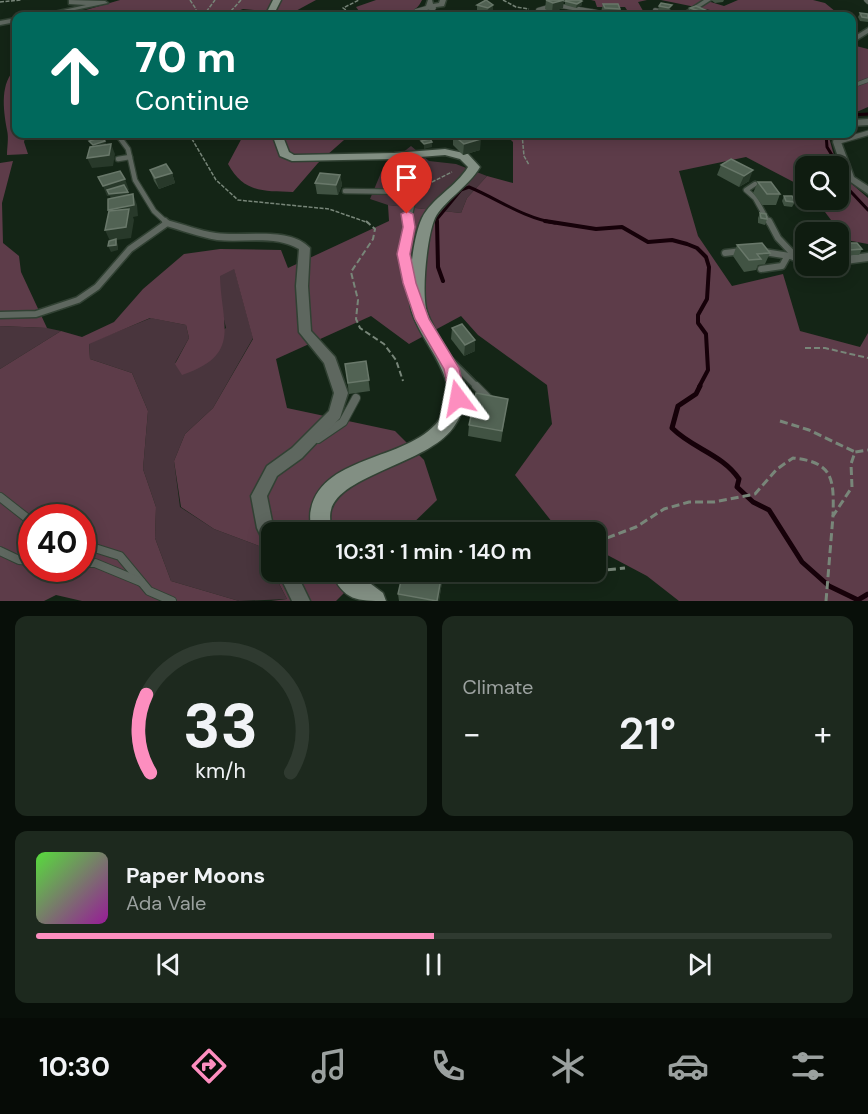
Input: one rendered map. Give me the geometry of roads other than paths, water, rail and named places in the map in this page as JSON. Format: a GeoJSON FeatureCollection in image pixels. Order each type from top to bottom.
{"type":"FeatureCollection","features":[{"type":"Feature","properties":{"kind":"street"},"geometry":{"type":"LineString","coordinates":[[431,3],[441,5],[443,0]]}},
{"type":"Feature","properties":{"kind":"street"},"geometry":{"type":"LineString","coordinates":[[689,12],[708,0]]}},
{"type":"Feature","properties":{"kind":"street"},"geometry":{"type":"LineString","coordinates":[[59,12],[105,3],[72,1]]}},
{"type":"Feature","properties":{"kind":"street"},"geometry":{"type":"LineString","coordinates":[[856,37],[868,26]]}},
{"type":"Feature","properties":{"kind":"street"},"geometry":{"type":"LineString","coordinates":[[278,138],[284,154],[292,158],[394,156],[446,152],[469,159],[474,167],[468,180],[433,211],[428,219],[415,295],[422,319],[451,368],[458,398],[447,424],[426,443],[343,481],[321,502],[317,517],[318,522]]}},
{"type":"Feature","properties":{"kind":"street"},"geometry":{"type":"LineString","coordinates":[[838,138],[850,178],[868,191]]}},
{"type":"Feature","properties":{"kind":"street"},"geometry":{"type":"LineString","coordinates":[[167,222],[220,237],[280,238],[296,241],[305,248],[302,286],[305,332],[330,361],[341,393],[335,414],[297,453],[272,471],[259,496],[264,522]]}},
{"type":"Feature","properties":{"kind":"street"},"geometry":{"type":"LineString","coordinates":[[849,260],[866,259]]}},
{"type":"Feature","properties":{"kind":"street"},"geometry":{"type":"LineString","coordinates":[[291,582],[301,601]]}},
{"type":"Feature","properties":{"kind":"street"},"geometry":{"type":"LineString","coordinates":[[349,582],[375,601]]}},
{"type":"Feature","properties":{"kind":"lane"},"geometry":{"type":"LineString","coordinates":[[72,1],[85,0]]}},
{"type":"Feature","properties":{"kind":"lane"},"geometry":{"type":"LineString","coordinates":[[416,11],[431,3]]}},
{"type":"Feature","properties":{"kind":"lane"},"geometry":{"type":"LineString","coordinates":[[538,10],[555,5],[594,12]]}},
{"type":"Feature","properties":{"kind":"lane"},"geometry":{"type":"LineString","coordinates":[[656,10],[665,12]]}},
{"type":"Feature","properties":{"kind":"lane"},"geometry":{"type":"LineString","coordinates":[[0,315],[36,314],[78,300],[97,287],[130,249],[167,222],[154,211],[135,180],[128,149],[120,138]]}},
{"type":"Feature","properties":{"kind":"lane"},"geometry":{"type":"LineString","coordinates":[[118,159],[129,157]]}},
{"type":"Feature","properties":{"kind":"lane"},"geometry":{"type":"LineString","coordinates":[[755,184],[746,190],[755,198],[778,238],[795,256]]}},
{"type":"Feature","properties":{"kind":"lane"},"geometry":{"type":"LineString","coordinates":[[345,191],[415,192],[407,214],[409,227],[404,254],[409,283],[415,295]]}},
{"type":"Feature","properties":{"kind":"lane"},"geometry":{"type":"LineString","coordinates":[[725,253],[754,249],[795,257]]}},
{"type":"Feature","properties":{"kind":"lane"},"geometry":{"type":"LineString","coordinates":[[761,269],[782,266],[795,258]]}},
{"type":"Feature","properties":{"kind":"lane"},"geometry":{"type":"LineString","coordinates":[[442,354],[473,380],[494,404]]}},
{"type":"Feature","properties":{"kind":"lane"},"geometry":{"type":"LineString","coordinates":[[297,453],[343,422],[356,398]]}},
{"type":"Feature","properties":{"kind":"lane"},"geometry":{"type":"LineString","coordinates":[[0,496],[18,511]]}},
{"type":"Feature","properties":{"kind":"lane"},"geometry":{"type":"LineString","coordinates":[[96,548],[120,556],[149,591],[172,601]]}},
{"type":"Feature","properties":{"kind":"lane"},"geometry":{"type":"LineString","coordinates":[[0,551],[18,560]]}},
{"type":"Feature","properties":{"kind":"lane"},"geometry":{"type":"LineString","coordinates":[[96,563],[142,582]]}},
{"type":"Feature","properties":{"kind":"waterway"},"geometry":{"type":"LineString","coordinates":[[856,115],[868,114]]}},
{"type":"Feature","properties":{"kind":"waterway"},"geometry":{"type":"LineString","coordinates":[[826,138],[827,147],[833,156]]}},
{"type":"Feature","properties":{"kind":"waterway"},"geometry":{"type":"LineString","coordinates":[[437,221],[461,190],[469,187],[521,213],[555,223]]}},
{"type":"Feature","properties":{"kind":"waterway"},"geometry":{"type":"LineString","coordinates":[[849,190],[868,210]]}},
{"type":"Feature","properties":{"kind":"waterway"},"geometry":{"type":"LineString","coordinates":[[437,221],[438,267],[443,281]]}},
{"type":"Feature","properties":{"kind":"waterway"},"geometry":{"type":"LineString","coordinates":[[545,221],[596,229],[622,227],[648,242],[672,240],[687,244],[697,248],[706,257],[709,267],[707,299],[698,315],[698,323],[706,334],[708,370],[699,387]]}},
{"type":"Feature","properties":{"kind":"waterway"},"geometry":{"type":"LineString","coordinates":[[700,386],[696,394],[678,406],[672,428],[732,470],[739,479],[737,487],[753,502],[769,510],[802,562],[829,586],[858,600],[868,594]]}}]}
